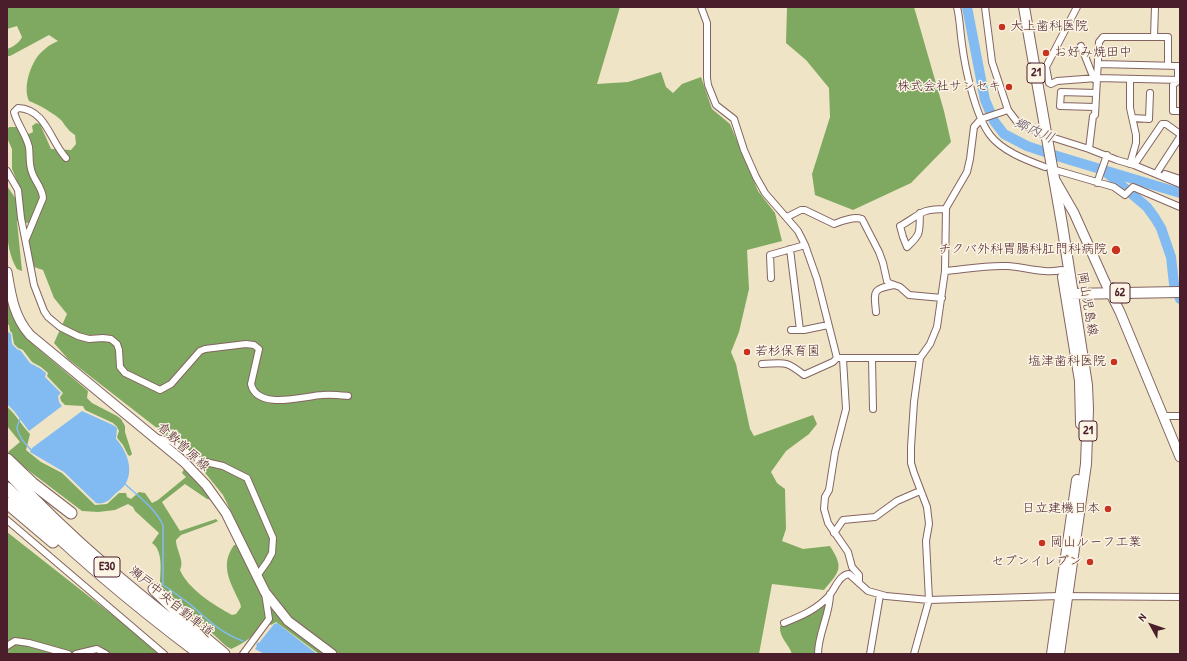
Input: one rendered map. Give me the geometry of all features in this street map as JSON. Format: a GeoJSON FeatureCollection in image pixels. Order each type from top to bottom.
{"type":"FeatureCollection","features":[{"type":"Feature","properties":{"kind":"highway"},"geometry":{"type":"LineString","coordinates":[[7,459],[32,483],[71,513]]}},
{"type":"Feature","properties":{"kind":"highway","name":"瀬戸中央自動車道"},"geometry":{"type":"LineString","coordinates":[[7,471],[46,511],[130,588],[214,654]]}},
{"type":"Feature","properties":{"kind":"highway","name":"瀬戸中央自動車道"},"geometry":{"type":"LineString","coordinates":[[7,488],[62,540],[125,596],[200,654]]}},
{"type":"Feature","properties":{"kind":"highway"},"geometry":{"type":"LineString","coordinates":[[7,503],[62,550],[125,596]]}},
{"type":"Feature","properties":{"kind":"highway"},"geometry":{"type":"LineString","coordinates":[[154,589],[199,633],[224,654]]}},
{"type":"Feature","properties":{"kind":"main road","name":"岡山児島線"},"geometry":{"type":"LineString","coordinates":[[1018,7],[1037,77],[1043,136]]}},
{"type":"Feature","properties":{"kind":"main road","name":"岡山児島線"},"geometry":{"type":"LineString","coordinates":[[1024,7],[1027,43],[1069,294],[1080,381],[1081,416],[1084,441],[1085,471],[1063,596],[1058,654]]}},
{"type":"Feature","properties":{"kind":"main road","name":"岡山児島線"},"geometry":{"type":"LineString","coordinates":[[1048,166],[1054,179],[1060,212],[1062,270],[1069,294]]}},
{"type":"Feature","properties":{"kind":"main road","name":"62"},"geometry":{"type":"LineString","coordinates":[[1069,294],[1177,292]]}},
{"type":"Feature","properties":{"kind":"street"},"geometry":{"type":"LineString","coordinates":[[701,7],[707,23],[708,85],[716,105],[734,120],[744,150],[765,193],[798,230],[817,279],[828,325],[840,358],[846,409],[834,452],[829,490],[825,497],[824,509],[828,523],[848,552],[852,567],[859,575],[859,583]]}},
{"type":"Feature","properties":{"kind":"street"},"geometry":{"type":"LineString","coordinates":[[957,7],[962,44],[970,84],[981,119],[990,135],[1000,145],[1015,154],[1114,187],[1125,195],[1133,187],[1180,206]]}},
{"type":"Feature","properties":{"kind":"street"},"geometry":{"type":"LineString","coordinates":[[985,7],[992,62],[1008,110],[1018,123],[1043,136],[1089,148],[1106,157],[1133,164],[1180,184]]}},
{"type":"Feature","properties":{"kind":"street"},"geometry":{"type":"LineString","coordinates":[[1037,77],[1041,76],[1077,7]]}},
{"type":"Feature","properties":{"kind":"street"},"geometry":{"type":"LineString","coordinates":[[1154,37],[1155,7]]}},
{"type":"Feature","properties":{"kind":"street"},"geometry":{"type":"LineString","coordinates":[[1089,148],[1095,107],[1095,78],[1098,64],[1099,42],[1103,37],[1168,37],[1168,64]]}},
{"type":"Feature","properties":{"kind":"street"},"geometry":{"type":"LineString","coordinates":[[1080,46],[1095,78]]}},
{"type":"Feature","properties":{"kind":"street"},"geometry":{"type":"LineString","coordinates":[[1098,64],[1168,64],[1179,66],[1179,80],[1174,85],[1173,111],[1180,111]]}},
{"type":"Feature","properties":{"kind":"street"},"geometry":{"type":"LineString","coordinates":[[1046,67],[1049,83],[1051,84],[1057,81],[1095,78],[1179,80]]}},
{"type":"Feature","properties":{"kind":"street"},"geometry":{"type":"LineString","coordinates":[[1130,80],[1130,108],[1136,135],[1133,164]]}},
{"type":"Feature","properties":{"kind":"street"},"geometry":{"type":"LineString","coordinates":[[1095,107],[1060,106],[1061,92],[1096,93]]}},
{"type":"Feature","properties":{"kind":"street"},"geometry":{"type":"LineString","coordinates":[[1133,118],[1149,119],[1150,93]]}},
{"type":"Feature","properties":{"kind":"street"},"geometry":{"type":"LineString","coordinates":[[25,240],[43,198],[43,191],[31,169],[29,147],[25,134],[16,119],[14,112],[18,108],[29,110],[42,120],[51,132],[61,152],[66,158]]}},
{"type":"Feature","properties":{"kind":"street"},"geometry":{"type":"LineString","coordinates":[[914,654],[929,600],[926,541],[929,524],[927,507],[911,463],[914,402],[920,358],[930,344],[937,327],[945,271],[946,209],[967,172],[974,127],[981,119],[1008,110]]}},
{"type":"Feature","properties":{"kind":"street"},"geometry":{"type":"LineString","coordinates":[[1133,164],[1162,124],[1166,124],[1180,135],[1157,173]]}},
{"type":"Feature","properties":{"kind":"street"},"geometry":{"type":"LineString","coordinates":[[1097,182],[1106,157]]}},
{"type":"Feature","properties":{"kind":"street"},"geometry":{"type":"LineString","coordinates":[[7,171],[18,190],[21,218],[34,285],[40,302],[48,317],[60,327],[78,336],[89,339],[103,338],[112,340],[117,344],[119,350],[120,367],[125,373],[160,390],[171,384],[200,351],[213,347],[246,344],[254,345],[259,348],[251,384],[252,389],[261,396],[278,400],[300,399],[322,395],[348,396]]}},
{"type":"Feature","properties":{"kind":"street"},"geometry":{"type":"LineString","coordinates":[[1157,173],[1180,179]]}},
{"type":"Feature","properties":{"kind":"street"},"geometry":{"type":"LineString","coordinates":[[1054,179],[1074,213],[1120,312],[1180,457]]}},
{"type":"Feature","properties":{"kind":"street"},"geometry":{"type":"LineString","coordinates":[[920,214],[918,237],[907,247],[900,226],[920,214],[932,209],[946,209]]}},
{"type":"Feature","properties":{"kind":"street"},"geometry":{"type":"LineString","coordinates":[[787,217],[801,210],[805,210],[834,224],[852,218],[862,219],[879,252],[887,281],[900,287],[909,295],[942,298]]}},
{"type":"Feature","properties":{"kind":"street"},"geometry":{"type":"LineString","coordinates":[[1060,212],[1065,210],[1074,213]]}},
{"type":"Feature","properties":{"kind":"street"},"geometry":{"type":"LineString","coordinates":[[771,278],[770,254],[805,245]]}},
{"type":"Feature","properties":{"kind":"street"},"geometry":{"type":"LineString","coordinates":[[790,249],[800,330]]}},
{"type":"Feature","properties":{"kind":"street"},"geometry":{"type":"LineString","coordinates":[[945,271],[1005,266],[1048,272],[1062,270]]}},
{"type":"Feature","properties":{"kind":"street","name":"倉敷曽原線"},"geometry":{"type":"LineString","coordinates":[[7,272],[13,304],[18,317],[30,335],[184,462],[211,491],[235,530],[265,592],[288,620],[332,654]]}},
{"type":"Feature","properties":{"kind":"street"},"geometry":{"type":"LineString","coordinates":[[876,312],[874,294],[881,288],[894,285]]}},
{"type":"Feature","properties":{"kind":"street"},"geometry":{"type":"LineString","coordinates":[[791,330],[800,330],[828,325]]}},
{"type":"Feature","properties":{"kind":"street"},"geometry":{"type":"LineString","coordinates":[[762,364],[790,364],[804,375],[840,358],[920,358]]}},
{"type":"Feature","properties":{"kind":"street"},"geometry":{"type":"LineString","coordinates":[[872,358],[873,409]]}},
{"type":"Feature","properties":{"kind":"street"},"geometry":{"type":"LineString","coordinates":[[1163,416],[1180,416]]}},
{"type":"Feature","properties":{"kind":"street"},"geometry":{"type":"LineString","coordinates":[[155,438],[171,441],[197,460],[223,466],[247,478],[273,538],[272,553],[258,576]]}},
{"type":"Feature","properties":{"kind":"street"},"geometry":{"type":"LineString","coordinates":[[834,532],[843,520],[875,517],[897,501],[920,491]]}},
{"type":"Feature","properties":{"kind":"street"},"geometry":{"type":"LineString","coordinates":[[7,520],[164,654]]}},
{"type":"Feature","properties":{"kind":"street"},"geometry":{"type":"LineString","coordinates":[[784,623],[812,611],[830,594],[844,575],[849,574],[868,591],[880,595],[929,600],[1063,596],[1180,596]]}},
{"type":"Feature","properties":{"kind":"street"},"geometry":{"type":"LineString","coordinates":[[243,654],[269,619],[265,592]]}},
{"type":"Feature","properties":{"kind":"street"},"geometry":{"type":"LineString","coordinates":[[818,654],[818,644],[830,605],[830,594]]}},
{"type":"Feature","properties":{"kind":"street"},"geometry":{"type":"LineString","coordinates":[[870,654],[880,595]]}},
{"type":"Feature","properties":{"kind":"street"},"geometry":{"type":"LineString","coordinates":[[7,646],[16,641],[29,643],[68,654]]}},
{"type":"Feature","properties":{"kind":"street"},"geometry":{"type":"LineString","coordinates":[[76,654],[97,649],[106,654]]}},
{"type":"Feature","properties":{"kind":"green space"},"geometry":{"type":"Polygon","coordinates":[[[7,7],[620,7],[597,84],[628,82],[661,72],[666,87],[673,93],[682,84],[701,77],[712,109],[730,124],[758,191],[775,213],[782,241],[747,250],[749,289],[739,332],[731,352],[736,364],[750,429],[754,436],[813,415],[817,424],[809,434],[786,451],[771,472],[777,483],[785,489],[786,529],[782,541],[803,549],[830,546],[837,559],[837,574],[824,590],[772,584],[759,654],[339,654],[293,619],[275,598],[263,578],[223,495],[189,453],[68,359],[54,343],[67,314],[54,298],[43,270],[34,267],[28,241],[32,232],[28,223],[17,221],[22,271],[17,269],[10,250],[6,218],[7,186],[16,199],[22,193],[12,169],[12,149],[7,138],[7,130],[9,127],[18,127],[29,134],[33,132],[32,126],[36,123],[40,124],[51,149],[71,150],[76,144],[75,135],[55,115],[29,101],[27,95],[28,80],[32,65],[40,53],[58,41],[49,35],[10,56],[7,56],[7,49],[16,44],[22,37],[17,26],[7,29],[7,7]]]}},
{"type":"Feature","properties":{"kind":"green space"},"geometry":{"type":"Polygon","coordinates":[[[787,7],[914,7],[944,111],[951,142],[911,183],[853,210],[815,195],[812,174],[830,117],[829,88],[806,60],[786,43],[787,7]]]}},
{"type":"Feature","properties":{"kind":"green space"},"geometry":{"type":"Polygon","coordinates":[[[7,298],[26,335],[35,346],[88,391],[87,398],[92,403],[121,419],[125,426],[125,432],[132,454],[130,456],[118,439],[117,437],[119,431],[113,423],[85,410],[83,406],[65,405],[61,401],[60,397],[63,393],[47,376],[48,373],[32,362],[23,350],[14,344],[12,333],[9,325],[7,324],[7,298]]]}},
{"type":"Feature","properties":{"kind":"green space"},"geometry":{"type":"Polygon","coordinates":[[[7,407],[30,434],[26,450],[41,462],[62,473],[95,505],[107,504],[119,493],[126,493],[127,497],[131,499],[139,492],[145,493],[152,503],[158,500],[186,477],[182,473],[184,469],[194,477],[214,500],[207,499],[185,484],[162,502],[180,531],[216,519],[218,521],[181,535],[176,540],[181,559],[180,570],[189,584],[202,596],[232,615],[236,614],[241,607],[230,581],[227,560],[234,545],[238,545],[265,604],[267,613],[266,620],[260,629],[236,647],[231,649],[226,646],[160,585],[160,557],[156,547],[152,543],[159,533],[135,511],[133,507],[128,504],[115,510],[98,512],[82,511],[16,461],[8,452],[20,442],[7,426],[7,407]]]}},
{"type":"Feature","properties":{"kind":"green space"},"geometry":{"type":"Polygon","coordinates":[[[7,532],[133,631],[160,654],[7,654],[7,532]]]}},
{"type":"Feature","properties":{"kind":"green space"},"geometry":{"type":"Polygon","coordinates":[[[826,602],[828,605],[816,642],[816,654],[792,654],[781,634],[780,626],[813,613],[826,602]]]}},
{"type":"Feature","properties":{"kind":"green space"},"geometry":{"type":"Polygon","coordinates":[[[270,605],[327,654],[319,654],[276,622],[271,625],[270,605]]]}},
{"type":"Feature","properties":{"kind":"water"},"geometry":{"type":"Polygon","coordinates":[[[7,331],[11,334],[12,344],[21,351],[30,363],[46,373],[45,377],[61,393],[58,396],[59,402],[62,406],[29,431],[7,404],[7,331]]]}},
{"type":"Feature","properties":{"kind":"water"},"geometry":{"type":"Polygon","coordinates":[[[82,411],[117,428],[116,439],[123,449],[128,461],[129,474],[124,486],[104,503],[96,503],[64,472],[30,452],[32,448],[82,411]]]}},
{"type":"Feature","properties":{"kind":"water"},"geometry":{"type":"Polygon","coordinates":[[[277,623],[317,654],[264,654],[255,649],[258,642],[259,643],[274,624],[277,623]]]}},
{"type":"Feature","properties":{"kind":"waterway","name":"郷内川"},"geometry":{"type":"LineString","coordinates":[[967,7],[985,100],[994,121],[1004,134],[1027,146],[1180,193]]}},
{"type":"Feature","properties":{"kind":"waterway"},"geometry":{"type":"LineString","coordinates":[[1107,173],[1147,207],[1161,228],[1171,257],[1174,284],[1180,299]]}},
{"type":"Feature","properties":{"kind":"waterway"},"geometry":{"type":"LineString","coordinates":[[20,419],[17,427],[19,434],[32,451]]}},
{"type":"Feature","properties":{"kind":"waterway"},"geometry":{"type":"LineString","coordinates":[[125,484],[156,513],[163,525],[163,585],[191,605],[221,630],[243,641]]}},
{"type":"Feature","properties":{"kind":"place","name":"大上歯科医院"},"geometry":{"type":"Point","coordinates":[1002,27]}},
{"type":"Feature","properties":{"kind":"place","name":"お好み焼田中"},"geometry":{"type":"Point","coordinates":[1046,53]}},
{"type":"Feature","properties":{"kind":"place","name":"株式会社サンセキ"},"geometry":{"type":"Point","coordinates":[1009,87]}},
{"type":"Feature","properties":{"kind":"place","name":"チクバ外科胃腸科肛門科病院"},"geometry":{"type":"Point","coordinates":[1116,250]}},
{"type":"Feature","properties":{"kind":"place","name":"若杉保育園"},"geometry":{"type":"Point","coordinates":[747,352]}},
{"type":"Feature","properties":{"kind":"place","name":"塩津歯科医院"},"geometry":{"type":"Point","coordinates":[1114,362]}},
{"type":"Feature","properties":{"kind":"place","name":"日立建機日本"},"geometry":{"type":"Point","coordinates":[1108,509]}},
{"type":"Feature","properties":{"kind":"place","name":"岡山ルーフ工業"},"geometry":{"type":"Point","coordinates":[1042,543]}},
{"type":"Feature","properties":{"kind":"place","name":"セブンイレブン"},"geometry":{"type":"Point","coordinates":[1090,562]}}]}
